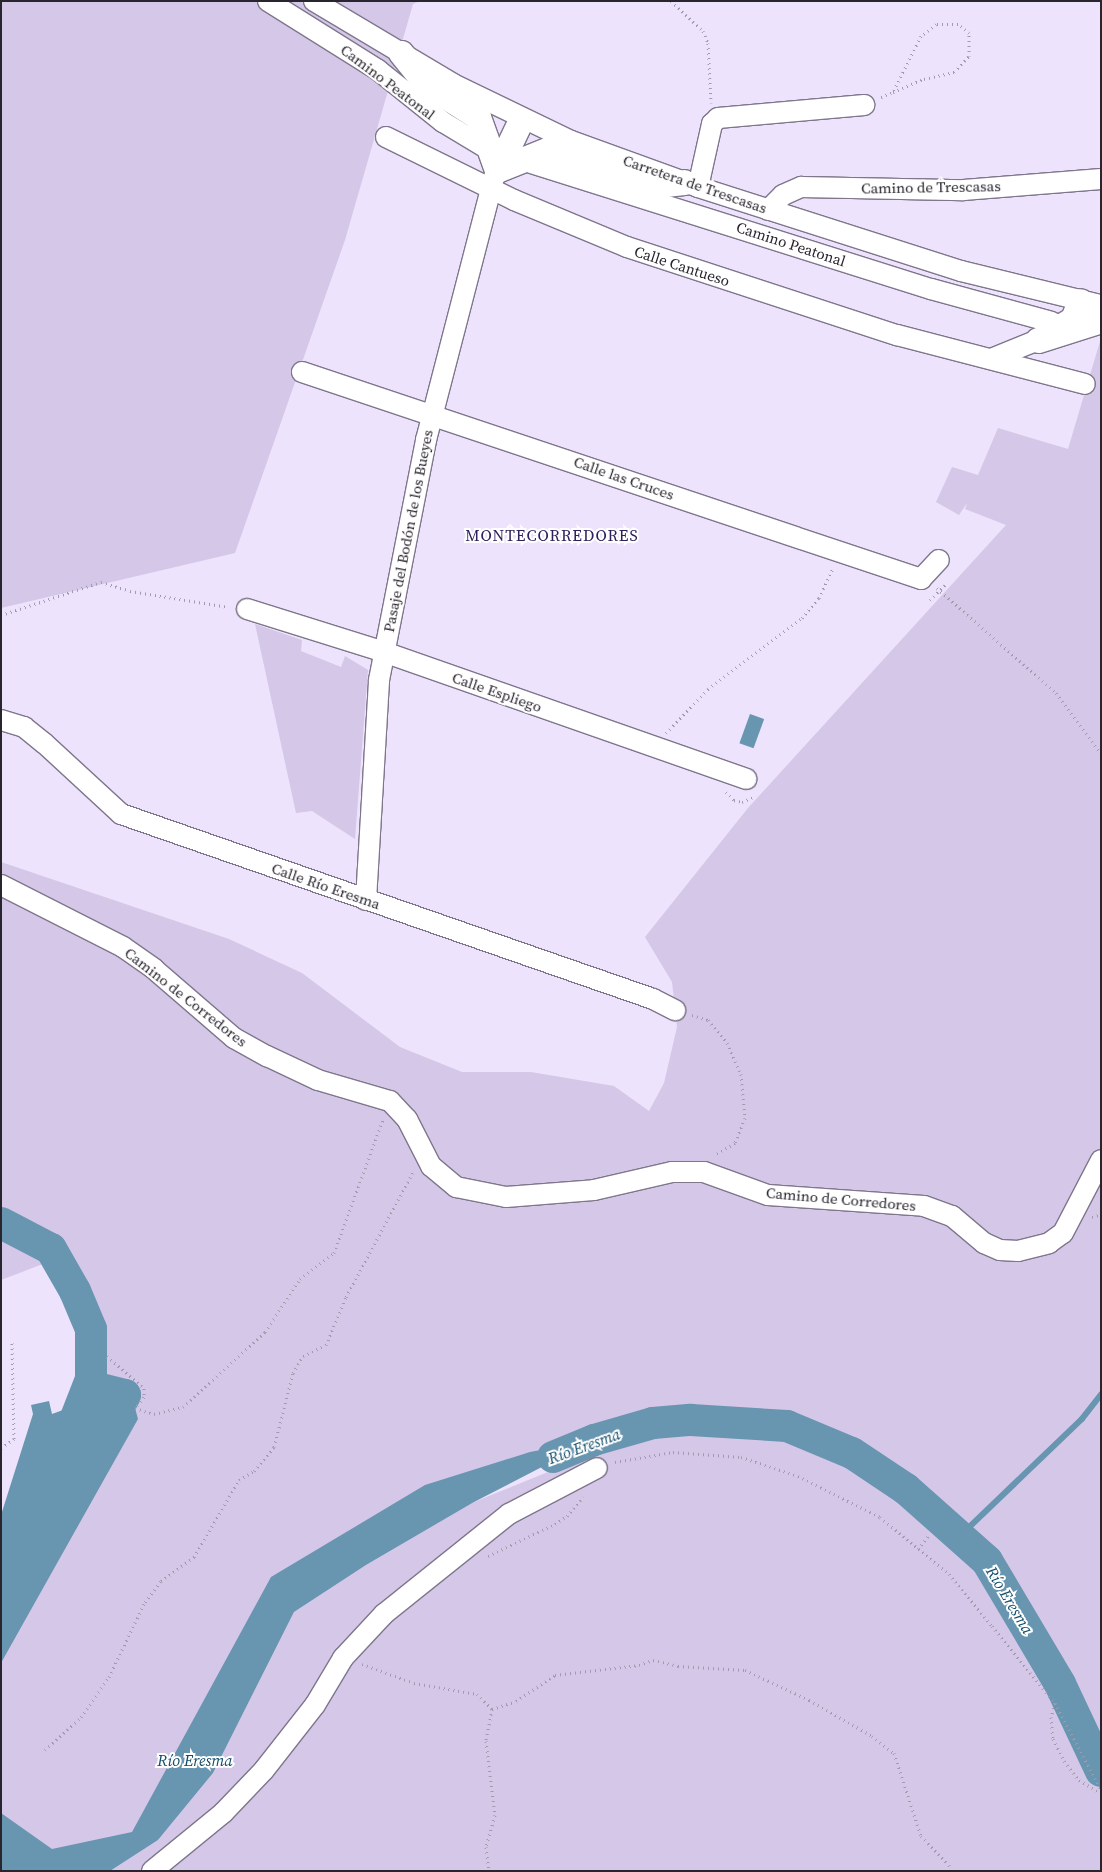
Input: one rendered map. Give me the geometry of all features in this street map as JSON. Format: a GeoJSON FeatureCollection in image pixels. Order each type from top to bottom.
{"type":"FeatureCollection","features":[{"type":"Feature","properties":{"kind":"main road"},"geometry":{"type":"LineString","coordinates":[[401,53],[425,83],[478,117],[493,180]]}},
{"type":"Feature","properties":{"kind":"main road"},"geometry":{"type":"LineString","coordinates":[[493,180],[521,120]]}},
{"type":"Feature","properties":{"kind":"main road"},"geometry":{"type":"LineString","coordinates":[[493,180],[537,152],[554,150],[644,183],[691,184]]}},
{"type":"Feature","properties":{"kind":"main road"},"geometry":{"type":"LineString","coordinates":[[1045,331],[1074,319],[1091,303]]}},
{"type":"Feature","properties":{"kind":"main road"},"geometry":{"type":"LineString","coordinates":[[1045,331],[1101,320]]}},
{"type":"Feature","properties":{"kind":"street","name":"Camino Peatonal"},"geometry":{"type":"LineString","coordinates":[[268,1],[378,70],[443,122],[483,146]]}},
{"type":"Feature","properties":{"kind":"street","name":"Carretera de Trescasas"},"geometry":{"type":"LineString","coordinates":[[314,1],[401,53],[521,120],[691,184],[768,210],[961,271],[1091,303]]}},
{"type":"Feature","properties":{"kind":"street"},"geometry":{"type":"LineString","coordinates":[[691,184],[712,124],[726,116],[783,115],[864,105]]}},
{"type":"Feature","properties":{"kind":"street","name":"Calle Cantueso"},"geometry":{"type":"LineString","coordinates":[[386,137],[493,180],[627,247],[811,309],[1085,384]]}},
{"type":"Feature","properties":{"kind":"street","name":"Camino Peatonal"},"geometry":{"type":"LineString","coordinates":[[531,163],[931,289],[1045,331]]}},
{"type":"Feature","properties":{"kind":"street","name":"Camino de Trescasas"},"geometry":{"type":"LineString","coordinates":[[768,210],[783,195],[801,187],[964,190],[1101,179]]}},
{"type":"Feature","properties":{"kind":"street","name":"Pasaje del Bodón de los Bueyes"},"geometry":{"type":"LineString","coordinates":[[366,900],[379,680],[432,414],[493,180]]}},
{"type":"Feature","properties":{"kind":"street"},"geometry":{"type":"LineString","coordinates":[[991,359],[1045,331]]}},
{"type":"Feature","properties":{"kind":"street","name":"Calle las Cruces"},"geometry":{"type":"LineString","coordinates":[[302,372],[921,579],[924,576]]}},
{"type":"Feature","properties":{"kind":"street"},"geometry":{"type":"LineString","coordinates":[[924,576],[939,560]]}},
{"type":"Feature","properties":{"kind":"street","name":"Calle Espliego"},"geometry":{"type":"LineString","coordinates":[[247,609],[384,652],[746,778]]}},
{"type":"Feature","properties":{"kind":"street","name":"Calle Río Eresma"},"geometry":{"type":"LineString","coordinates":[[1,720],[24,727],[121,814],[653,999],[675,1010]]}},
{"type":"Feature","properties":{"kind":"street","name":"Camino de Corredores"},"geometry":{"type":"LineString","coordinates":[[1,885],[122,948],[154,968],[234,1038],[266,1056],[318,1080],[390,1101],[407,1119],[423,1154],[431,1166],[456,1187],[506,1197],[594,1190],[672,1172],[704,1172],[768,1195],[924,1206],[952,1216],[992,1246],[1018,1251],[1049,1243],[1063,1233],[1101,1160]]}},
{"type":"Feature","properties":{"kind":"street"},"geometry":{"type":"LineString","coordinates":[[152,1871],[223,1813],[264,1770],[316,1705],[343,1658],[384,1614],[509,1514],[597,1468]]}},
{"type":"Feature","properties":{"kind":"path"},"geometry":{"type":"LineString","coordinates":[[671,1],[703,31],[708,43],[712,124]]}},
{"type":"Feature","properties":{"kind":"path"},"geometry":{"type":"LineString","coordinates":[[864,105],[894,92],[924,79],[954,72],[969,56],[969,33],[958,24],[936,24],[921,36],[894,92]]}},
{"type":"Feature","properties":{"kind":"path"},"geometry":{"type":"LineString","coordinates":[[653,746],[708,689],[802,618],[819,598],[842,552]]}},
{"type":"Feature","properties":{"kind":"path"},"geometry":{"type":"LineString","coordinates":[[924,576],[1056,693],[1101,754]]}},
{"type":"Feature","properties":{"kind":"path"},"geometry":{"type":"LineString","coordinates":[[1,615],[101,582],[130,591],[247,609]]}},
{"type":"Feature","properties":{"kind":"path"},"geometry":{"type":"LineString","coordinates":[[930,600],[946,584]]}},
{"type":"Feature","properties":{"kind":"path"},"geometry":{"type":"LineString","coordinates":[[675,1010],[708,1020],[727,1043],[741,1074],[745,1118],[735,1143],[707,1159]]}},
{"type":"Feature","properties":{"kind":"path"},"geometry":{"type":"LineString","coordinates":[[107,1356],[144,1388],[144,1397],[135,1408],[154,1414],[183,1407],[265,1332],[300,1279],[334,1253],[385,1114]]}},
{"type":"Feature","properties":{"kind":"path"},"geometry":{"type":"LineString","coordinates":[[45,1750],[81,1717],[109,1677],[145,1602],[161,1581],[194,1557],[239,1480],[254,1471],[274,1447],[293,1373],[303,1356],[326,1345],[346,1297],[423,1154]]}},
{"type":"Feature","properties":{"kind":"path"},"geometry":{"type":"LineString","coordinates":[[1,1448],[14,1439],[12,1342]]}},
{"type":"Feature","properties":{"kind":"path"},"geometry":{"type":"LineString","coordinates":[[484,1557],[498,1553],[567,1516],[580,1502],[597,1468],[673,1452],[741,1457],[768,1464],[833,1491],[880,1517],[949,1574],[1055,1703],[1101,1792]]}},
{"type":"Feature","properties":{"kind":"path"},"geometry":{"type":"LineString","coordinates":[[918,1549],[929,1535]]}},
{"type":"Feature","properties":{"kind":"path"},"geometry":{"type":"LineString","coordinates":[[343,1658],[414,1683],[476,1694],[492,1709]]}},
{"type":"Feature","properties":{"kind":"path"},"geometry":{"type":"LineString","coordinates":[[492,1709],[516,1700],[555,1675],[639,1666],[653,1660],[678,1666],[745,1670],[809,1700],[872,1736],[894,1753],[921,1836],[949,1865],[950,1871]]}},
{"type":"Feature","properties":{"kind":"path"},"geometry":{"type":"LineString","coordinates":[[1055,1703],[1051,1717],[1053,1739],[1064,1761],[1079,1780],[1101,1792]]}},
{"type":"Feature","properties":{"kind":"path"},"geometry":{"type":"LineString","coordinates":[[489,1871],[486,1847],[494,1815],[486,1741],[492,1709]]}},
{"type":"Feature","properties":{"kind":"shaded area"},"geometry":{"type":"Polygon","coordinates":[[[1,1],[420,1],[413,4],[345,240],[235,553],[1,608],[1,1]]]}},
{"type":"Feature","properties":{"kind":"shaded area"},"geometry":{"type":"Polygon","coordinates":[[[1101,338],[1101,1871],[110,1871],[158,1840],[213,1773],[294,1612],[366,1565],[474,1502],[607,1448],[702,1421],[691,1420],[653,1423],[594,1440],[416,1514],[270,1616],[134,1845],[1,1860],[1,1591],[88,1394],[92,1374],[91,1356],[78,1363],[80,1331],[66,1275],[56,1259],[1,1280],[1,862],[229,939],[302,973],[400,1047],[462,1072],[531,1072],[614,1086],[649,1111],[664,1083],[677,1027],[672,982],[645,937],[748,808],[1006,525],[965,509],[967,503],[959,515],[936,502],[952,467],[978,475],[998,428],[1068,449],[1101,338]]]}},
{"type":"Feature","properties":{"kind":"shaded area"},"geometry":{"type":"Polygon","coordinates":[[[255,624],[302,640],[301,651],[341,667],[345,656],[368,670],[355,839],[312,811],[296,813],[255,624]]]}},
{"type":"Feature","properties":{"kind":"water"},"geometry":{"type":"Polygon","coordinates":[[[750,714],[764,719],[753,748],[739,743],[750,714]]]}},
{"type":"Feature","properties":{"kind":"water"},"geometry":{"type":"Polygon","coordinates":[[[77,1392],[135,1408],[138,1419],[1,1663],[1,1515],[33,1414],[31,1405],[49,1401],[52,1414],[74,1406],[77,1392]]]}},
{"type":"Feature","properties":{"kind":"water","name":"Río Eresma"},"geometry":{"type":"Polygon","coordinates":[[[594,1440],[474,1502],[366,1565],[294,1612],[213,1773],[158,1840],[110,1871],[1,1871],[1,1813],[52,1849],[132,1832],[271,1577],[425,1485],[530,1452],[594,1440]]]}},
{"type":"Feature","properties":{"kind":"waterway","name":"Río Eresma"},"geometry":{"type":"LineString","coordinates":[[1,1223],[51,1249],[75,1291],[91,1329],[91,1379],[70,1433]]}},
{"type":"Feature","properties":{"kind":"waterway"},"geometry":{"type":"LineString","coordinates":[[89,1386],[125,1395],[111,1423],[93,1436]]}},
{"type":"Feature","properties":{"kind":"waterway"},"geometry":{"type":"LineString","coordinates":[[959,1537],[1082,1419],[1101,1395]]}},
{"type":"Feature","properties":{"kind":"waterway","name":"Río Eresma"},"geometry":{"type":"LineString","coordinates":[[553,1457],[594,1440],[653,1423],[691,1420],[787,1426],[852,1453],[906,1489],[987,1561],[1060,1684],[1101,1771]]}},
{"type":"Feature","properties":{"kind":"district","name":"MONTECORREDORES"},"geometry":{"type":"Point","coordinates":[552,535]}}]}
